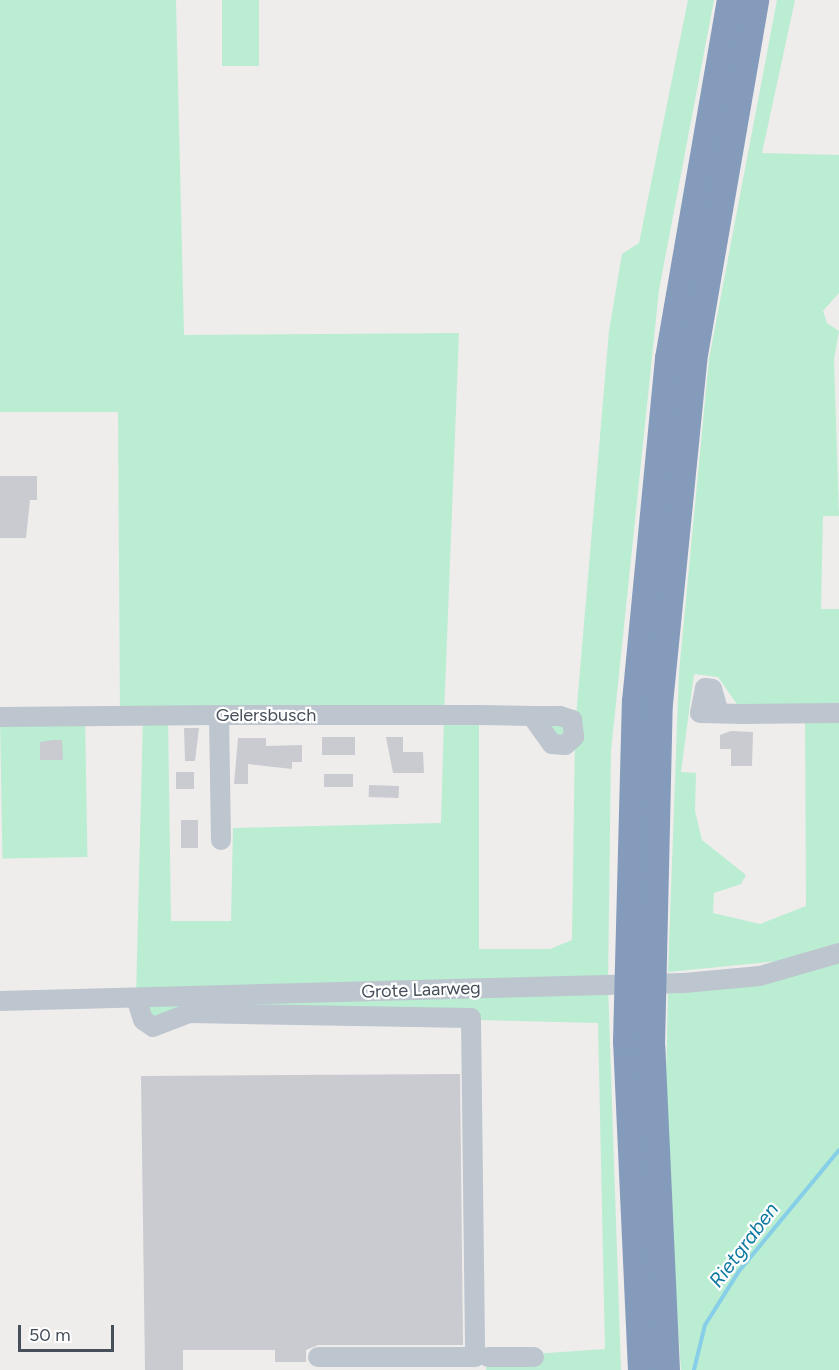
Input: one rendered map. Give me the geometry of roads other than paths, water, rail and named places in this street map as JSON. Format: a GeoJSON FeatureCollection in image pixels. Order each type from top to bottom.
{"type":"FeatureCollection","features":[{"type":"Feature","properties":{"kind":"highway"},"geometry":{"type":"LineString","coordinates":[[641,1370],[626,1041],[635,701],[668,358],[730,0]]}},
{"type":"Feature","properties":{"kind":"highway"},"geometry":{"type":"LineString","coordinates":[[666,1370],[651,1045],[660,691],[693,360],[755,0]]}},
{"type":"Feature","properties":{"kind":"street"},"geometry":{"type":"LineString","coordinates":[[719,713],[839,713]]}},
{"type":"Feature","properties":{"kind":"street"},"geometry":{"type":"LineString","coordinates":[[219,715],[222,840]]}},
{"type":"Feature","properties":{"kind":"street","name":"Gelersbusch"},"geometry":{"type":"LineString","coordinates":[[0,717],[532,716]]}},
{"type":"Feature","properties":{"kind":"street","name":"Grote Laarweg"},"geometry":{"type":"LineString","coordinates":[[0,1001],[684,983],[760,976],[839,953]]}},
{"type":"Feature","properties":{"kind":"street"},"geometry":{"type":"LineString","coordinates":[[136,998],[143,1020],[153,1027],[189,1013],[471,1018],[475,1357],[318,1357]]}},
{"type":"Feature","properties":{"kind":"street"},"geometry":{"type":"LineString","coordinates":[[488,1357],[534,1357]]}},
{"type":"Feature","properties":{"kind":"waterway","name":"Rietgraben"},"geometry":{"type":"LineString","coordinates":[[694,1370],[705,1325],[739,1271],[839,1150]]}}]}
